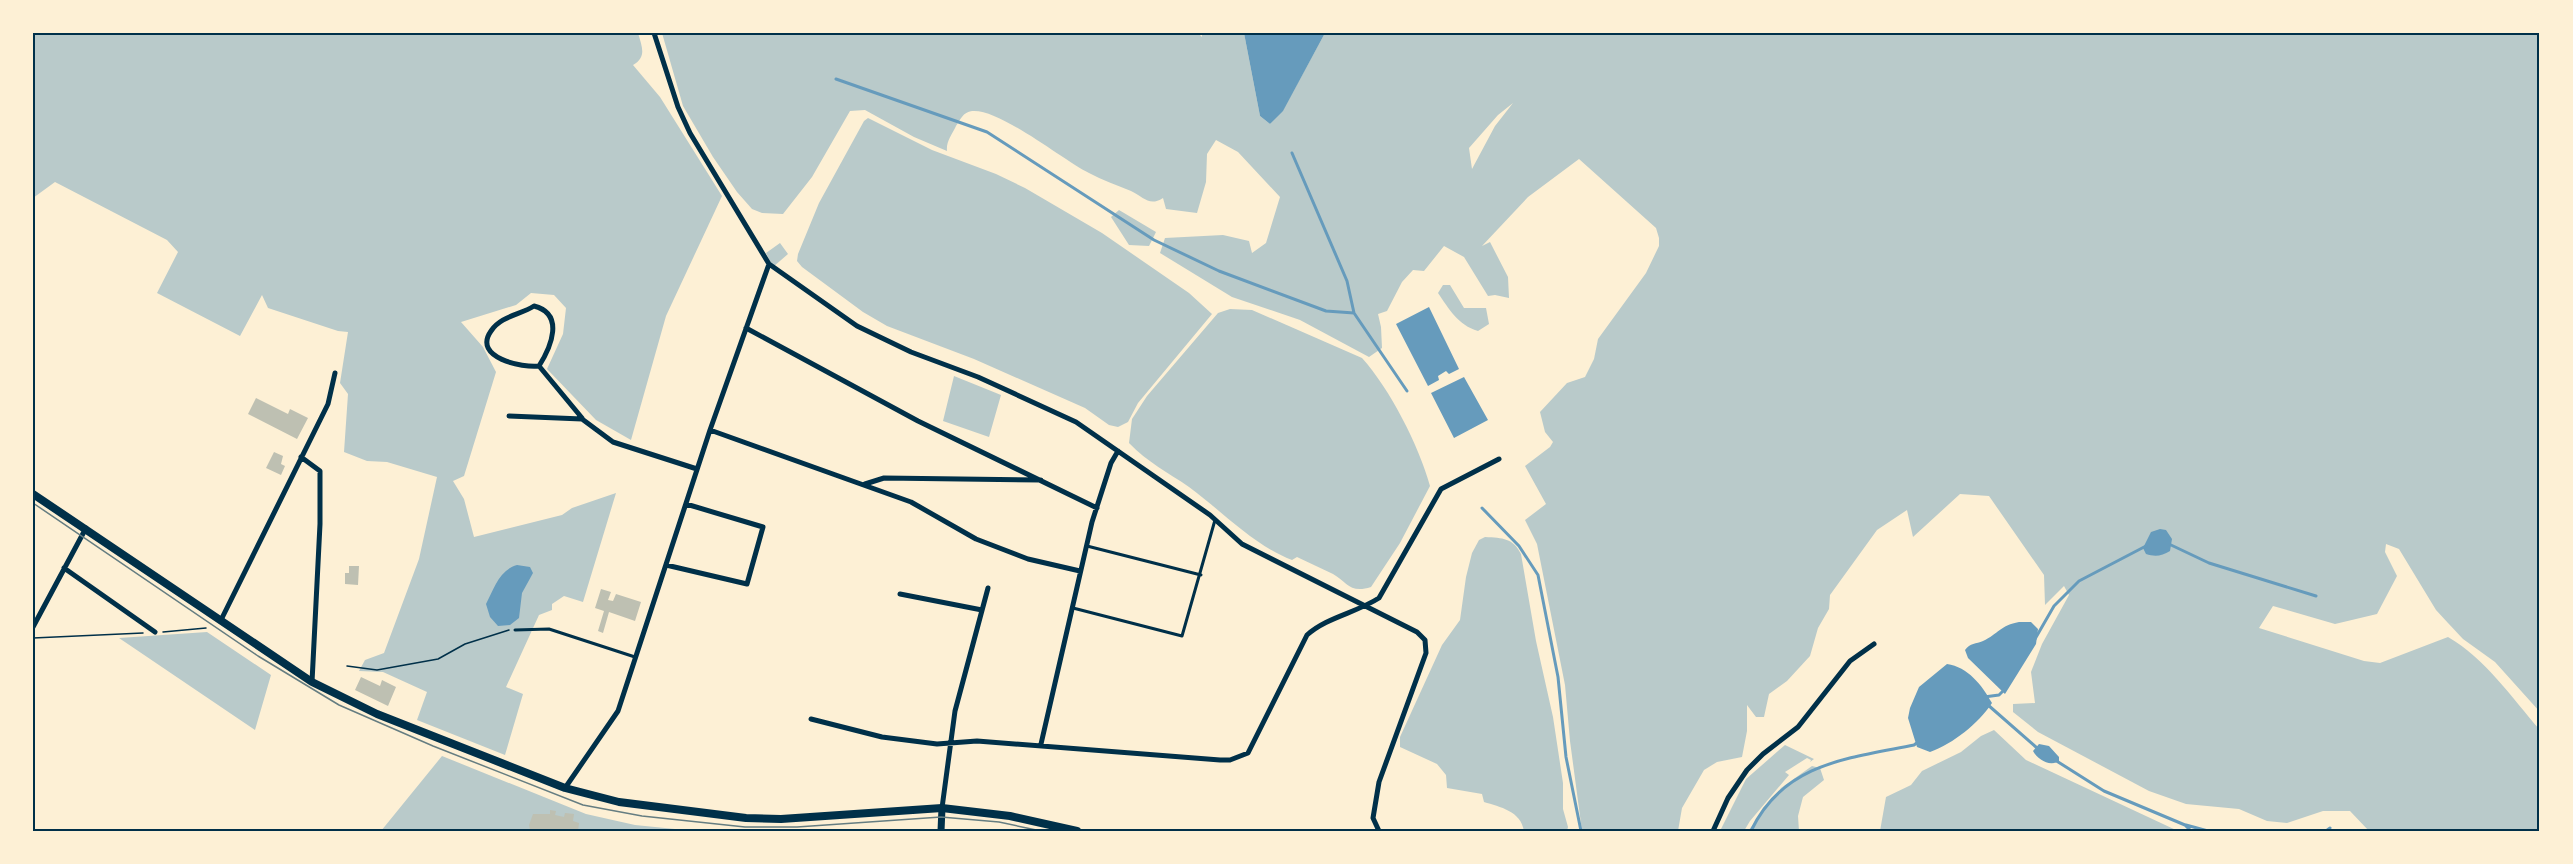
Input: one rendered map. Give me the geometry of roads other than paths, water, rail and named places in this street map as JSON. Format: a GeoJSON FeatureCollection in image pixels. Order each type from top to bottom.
{"type":"FeatureCollection","features":[{"type":"Feature","properties":{"kind":"main road"},"geometry":{"type":"LineString","coordinates":[[33,494],[312,682],[376,714],[565,788],[620,802],[746,819],[781,819],[942,808],[1011,816],[1077,831]]}},
{"type":"Feature","properties":{"kind":"street"},"geometry":{"type":"LineString","coordinates":[[654,33],[674,97],[690,134],[769,264],[857,326],[911,352],[978,377],[1076,423],[1215,520],[1242,544],[1418,632],[1425,640],[1426,653],[1379,782],[1373,818],[1379,831]]}},
{"type":"Feature","properties":{"kind":"street"},"geometry":{"type":"LineString","coordinates":[[565,788],[618,711],[710,430],[769,264]]}},
{"type":"Feature","properties":{"kind":"street"},"geometry":{"type":"LineString","coordinates":[[534,306],[544,309],[550,316],[554,327],[547,354],[539,366],[530,367],[500,360],[490,350],[488,340],[491,330],[500,322],[534,306]]}},
{"type":"Feature","properties":{"kind":"street"},"geometry":{"type":"LineString","coordinates":[[746,328],[918,421],[1097,508]]}},
{"type":"Feature","properties":{"kind":"street"},"geometry":{"type":"LineString","coordinates":[[539,366],[582,419],[614,442],[697,469]]}},
{"type":"Feature","properties":{"kind":"street"},"geometry":{"type":"LineString","coordinates":[[221,620],[328,404],[334,373]]}},
{"type":"Feature","properties":{"kind":"street"},"geometry":{"type":"LineString","coordinates":[[509,416],[582,419]]}},
{"type":"Feature","properties":{"kind":"street"},"geometry":{"type":"LineString","coordinates":[[710,430],[911,502],[976,539],[1028,559],[1080,571]]}},
{"type":"Feature","properties":{"kind":"street"},"geometry":{"type":"LineString","coordinates":[[1041,744],[1080,571],[1111,463],[1118,451]]}},
{"type":"Feature","properties":{"kind":"street"},"geometry":{"type":"LineString","coordinates":[[301,457],[320,471],[320,524],[312,682]]}},
{"type":"Feature","properties":{"kind":"street"},"geometry":{"type":"LineString","coordinates":[[811,719],[882,737],[937,744],[977,741],[1041,744],[1220,760],[1237,758],[1248,753],[1307,635],[1318,625],[1366,606],[1379,597],[1441,489],[1499,459]]}},
{"type":"Feature","properties":{"kind":"street"},"geometry":{"type":"LineString","coordinates":[[864,484],[884,478],[1042,480]]}},
{"type":"Feature","properties":{"kind":"street"},"geometry":{"type":"LineString","coordinates":[[666,565],[747,584],[763,527],[686,504]]}},
{"type":"Feature","properties":{"kind":"street"},"geometry":{"type":"LineString","coordinates":[[33,627],[86,528]]}},
{"type":"Feature","properties":{"kind":"street"},"geometry":{"type":"LineString","coordinates":[[64,568],[155,632]]}},
{"type":"Feature","properties":{"kind":"street"},"geometry":{"type":"LineString","coordinates":[[940,831],[955,711],[988,588]]}},
{"type":"Feature","properties":{"kind":"street"},"geometry":{"type":"LineString","coordinates":[[900,594],[982,610]]}},
{"type":"Feature","properties":{"kind":"street"},"geometry":{"type":"LineString","coordinates":[[1713,831],[1728,798],[1747,770],[1808,716],[1850,661],[1874,644]]}},
{"type":"Feature","properties":{"kind":"lane"},"geometry":{"type":"LineString","coordinates":[[1072,608],[1182,636],[1215,520]]}},
{"type":"Feature","properties":{"kind":"lane"},"geometry":{"type":"LineString","coordinates":[[1087,546],[1201,575]]}},
{"type":"Feature","properties":{"kind":"lane"},"geometry":{"type":"LineString","coordinates":[[516,630],[549,629],[636,657]]}},
{"type":"Feature","properties":{"kind":"water"},"geometry":{"type":"Polygon","coordinates":[[[1244,33],[1325,33],[1283,111],[1270,124],[1260,116],[1244,33]]]}},
{"type":"Feature","properties":{"kind":"water"},"geometry":{"type":"Polygon","coordinates":[[[1429,307],[1459,369],[1449,374],[1446,371],[1438,376],[1439,380],[1428,386],[1396,324],[1429,307]]]}},
{"type":"Feature","properties":{"kind":"water"},"geometry":{"type":"Polygon","coordinates":[[[1464,377],[1488,420],[1454,438],[1431,393],[1464,377]]]}},
{"type":"Feature","properties":{"kind":"water"},"geometry":{"type":"Polygon","coordinates":[[[2166,530],[2172,539],[2170,551],[2158,556],[2146,554],[2143,548],[2151,532],[2166,530]]]}},
{"type":"Feature","properties":{"kind":"water"},"geometry":{"type":"Polygon","coordinates":[[[517,565],[530,567],[533,573],[522,593],[519,618],[510,625],[498,626],[490,617],[486,604],[501,576],[517,565]]]}},
{"type":"Feature","properties":{"kind":"water"},"geometry":{"type":"Polygon","coordinates":[[[2019,622],[2031,622],[2038,629],[2036,644],[2005,694],[1968,658],[1965,650],[2004,627],[2019,622]]]}},
{"type":"Feature","properties":{"kind":"water"},"geometry":{"type":"Polygon","coordinates":[[[1947,664],[1961,669],[1974,678],[1992,703],[1965,732],[1948,744],[1930,752],[1917,747],[1908,718],[1919,687],[1947,664]]]}},
{"type":"Feature","properties":{"kind":"water"},"geometry":{"type":"Polygon","coordinates":[[[2039,744],[2049,746],[2059,757],[2059,761],[2048,763],[2038,757],[2033,751],[2039,744]]]}},
{"type":"Feature","properties":{"kind":"waterway"},"geometry":{"type":"LineString","coordinates":[[836,79],[987,132],[1154,240],[1219,271],[1326,311],[1354,313]]}},
{"type":"Feature","properties":{"kind":"waterway"},"geometry":{"type":"LineString","coordinates":[[1292,153],[1347,281],[1354,313],[1407,391]]}},
{"type":"Feature","properties":{"kind":"waterway"},"geometry":{"type":"LineString","coordinates":[[1482,508],[1519,546],[1538,575],[1558,677],[1566,757],[1581,831]]}},
{"type":"Feature","properties":{"kind":"waterway"},"geometry":{"type":"LineString","coordinates":[[2171,545],[2209,563],[2316,596]]}},
{"type":"Feature","properties":{"kind":"waterway"},"geometry":{"type":"LineString","coordinates":[[2035,639],[2054,606],[2079,581],[2146,546]]}},
{"type":"Feature","properties":{"kind":"waterway"},"geometry":{"type":"LineString","coordinates":[[1984,697],[1999,695],[2005,689]]}},
{"type":"Feature","properties":{"kind":"waterway"},"geometry":{"type":"LineString","coordinates":[[1988,705],[2037,748]]}},
{"type":"Feature","properties":{"kind":"waterway"},"geometry":{"type":"LineString","coordinates":[[1751,831],[1765,808],[1799,777],[1842,760],[1914,745],[1918,742]]}},
{"type":"Feature","properties":{"kind":"waterway"},"geometry":{"type":"LineString","coordinates":[[2055,760],[2104,791],[2185,825],[2191,831]]}},
{"type":"Feature","properties":{"kind":"waterway"},"geometry":{"type":"LineString","coordinates":[[2186,825],[2208,831]]}},
{"type":"Feature","properties":{"kind":"waterway"},"geometry":{"type":"LineString","coordinates":[[2326,831],[2330,828]]}},
{"type":"Feature","properties":{"kind":"tram line"},"geometry":{"type":"LineString","coordinates":[[33,503],[258,656],[339,705],[433,746],[583,805],[642,816],[745,827],[797,827],[941,817],[999,822],[1041,831]]}}]}
